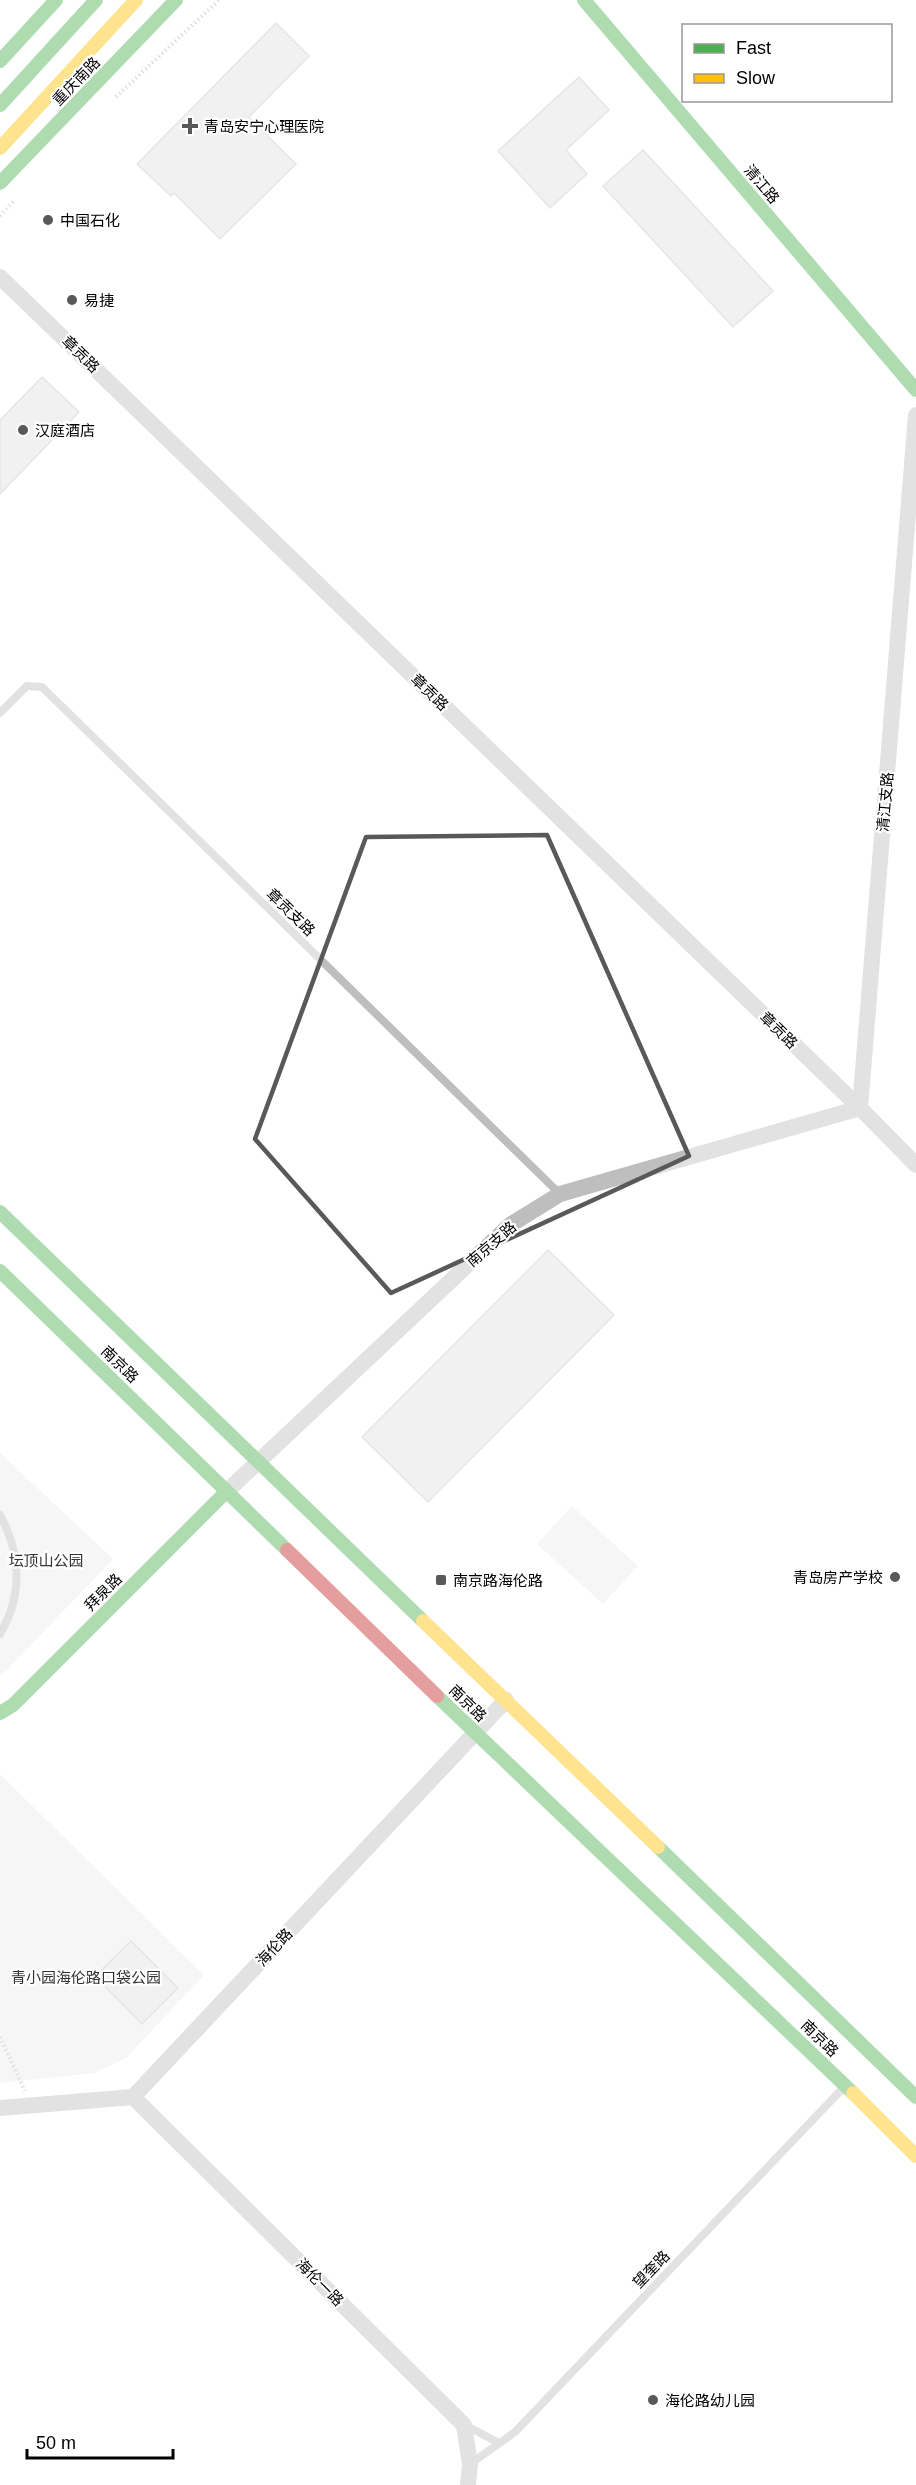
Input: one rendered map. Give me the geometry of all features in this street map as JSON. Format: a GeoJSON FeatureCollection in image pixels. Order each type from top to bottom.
{"type":"FeatureCollection","features":[{"type":"Feature","properties":{"kind":"main road"},"geometry":{"type":"LineString","coordinates":[[0,61],[56,0]]}},
{"type":"Feature","properties":{"kind":"main road"},"geometry":{"type":"LineString","coordinates":[[0,105],[96,0]]}},
{"type":"Feature","properties":{"kind":"main road"},"geometry":{"type":"LineString","coordinates":[[0,148],[136,0]]}},
{"type":"Feature","properties":{"kind":"main road","name":"重庆南路"},"geometry":{"type":"LineString","coordinates":[[0,183],[176,0]]}},
{"type":"Feature","properties":{"kind":"main road","name":"清江路"},"geometry":{"type":"LineString","coordinates":[[584,0],[916,390]]}},
{"type":"Feature","properties":{"kind":"main road","name":"南京路"},"geometry":{"type":"LineString","coordinates":[[0,1212],[256,1462],[506,1700],[916,2097]]}},
{"type":"Feature","properties":{"kind":"main road","name":"南京路"},"geometry":{"type":"LineString","coordinates":[[0,1270],[226,1492],[845,2085],[916,2156]]}},
{"type":"Feature","properties":{"kind":"main road","name":"拜泉路"},"geometry":{"type":"LineString","coordinates":[[0,1713],[13,1705],[226,1492]]}},
{"type":"Feature","properties":{"kind":"street","name":"章贡路"},"geometry":{"type":"LineString","coordinates":[[0,277],[860,1108]]}},
{"type":"Feature","properties":{"kind":"street","name":"清江支路"},"geometry":{"type":"LineString","coordinates":[[860,1108],[916,416]]}},
{"type":"Feature","properties":{"kind":"street"},"geometry":{"type":"LineString","coordinates":[[860,1108],[916,1165]]}},
{"type":"Feature","properties":{"kind":"street","name":"南京支路"},"geometry":{"type":"LineString","coordinates":[[226,1492],[510,1225],[560,1194],[860,1108]]}},
{"type":"Feature","properties":{"kind":"street","name":"海伦路"},"geometry":{"type":"LineString","coordinates":[[133,2097],[506,1700]]}},
{"type":"Feature","properties":{"kind":"street"},"geometry":{"type":"LineString","coordinates":[[0,2108],[133,2097]]}},
{"type":"Feature","properties":{"kind":"street","name":"海伦一路"},"geometry":{"type":"LineString","coordinates":[[133,2097],[464,2425]]}},
{"type":"Feature","properties":{"kind":"street"},"geometry":{"type":"LineString","coordinates":[[464,2425],[470,2464],[468,2485]]}},
{"type":"Feature","properties":{"kind":"lane","name":"章贡支路"},"geometry":{"type":"LineString","coordinates":[[0,713],[27,686],[42,687],[560,1194]]}},
{"type":"Feature","properties":{"kind":"lane"},"geometry":{"type":"LineString","coordinates":[[0,1515],[16,1556],[18,1578],[14,1603],[0,1634]]}},
{"type":"Feature","properties":{"kind":"lane","name":"望奎路"},"geometry":{"type":"LineString","coordinates":[[470,2464],[514,2432],[845,2085]]}},
{"type":"Feature","properties":{"kind":"lane"},"geometry":{"type":"LineString","coordinates":[[464,2425],[499,2443]]}},
{"type":"Feature","properties":{"kind":"path"},"geometry":{"type":"LineString","coordinates":[[107,105],[219,0]]}},
{"type":"Feature","properties":{"kind":"path"},"geometry":{"type":"LineString","coordinates":[[0,216],[16,198]]}},
{"type":"Feature","properties":{"kind":"path"},"geometry":{"type":"LineString","coordinates":[[0,2037],[31,2105]]}},
{"type":"Feature","properties":{"kind":"highlighted area"},"geometry":{"type":"Polygon","coordinates":[[[547,835],[689,1156],[391,1293],[255,1139],[366,837],[547,835]]]}},
{"type":"Feature","properties":{"kind":"green space","name":"坛顶山公园"},"geometry":{"type":"Polygon","coordinates":[[[0,1453],[113,1559],[6,1671],[0,1674],[0,1453]]]}},
{"type":"Feature","properties":{"kind":"green space"},"geometry":{"type":"Polygon","coordinates":[[[572,1506],[638,1566],[603,1604],[537,1544],[572,1506]]]}},
{"type":"Feature","properties":{"kind":"green space","name":"青小园海伦路口袋公园"},"geometry":{"type":"Polygon","coordinates":[[[0,1774],[204,1975],[126,2058],[95,2073],[0,2083],[0,1774]]]}},
{"type":"Feature","properties":{"kind":"building"},"geometry":{"type":"Polygon","coordinates":[[[276,23],[309,56],[249,117],[296,164],[220,239],[174,193],[171,196],[137,164],[276,23]]]}},
{"type":"Feature","properties":{"kind":"building"},"geometry":{"type":"Polygon","coordinates":[[[579,77],[609,110],[566,150],[587,174],[550,208],[498,151],[579,77]]]}},
{"type":"Feature","properties":{"kind":"building"},"geometry":{"type":"Polygon","coordinates":[[[643,150],[773,291],[733,327],[603,186],[643,150]]]}},
{"type":"Feature","properties":{"kind":"building"},"geometry":{"type":"Polygon","coordinates":[[[42,377],[79,412],[0,494],[0,420],[42,377]]]}},
{"type":"Feature","properties":{"kind":"building"},"geometry":{"type":"Polygon","coordinates":[[[548,1250],[614,1315],[428,1502],[362,1437],[548,1250]]]}},
{"type":"Feature","properties":{"kind":"building"},"geometry":{"type":"Polygon","coordinates":[[[131,1941],[178,1988],[142,2024],[95,1976],[131,1941]]]}},
{"type":"Feature","properties":{"kind":"traffic: fast"},"geometry":{"type":"LineString","coordinates":[[0,61],[56,0]]}},
{"type":"Feature","properties":{"kind":"traffic: fast"},"geometry":{"type":"LineString","coordinates":[[0,105],[96,0]]}},
{"type":"Feature","properties":{"kind":"traffic: fast"},"geometry":{"type":"LineString","coordinates":[[0,183],[176,0]]}},
{"type":"Feature","properties":{"kind":"traffic: fast"},"geometry":{"type":"LineString","coordinates":[[584,0],[916,390]]}},
{"type":"Feature","properties":{"kind":"traffic: fast"},"geometry":{"type":"LineString","coordinates":[[0,1212],[423,1621]]}},
{"type":"Feature","properties":{"kind":"traffic: fast"},"geometry":{"type":"LineString","coordinates":[[0,1271],[287,1550]]}},
{"type":"Feature","properties":{"kind":"traffic: fast"},"geometry":{"type":"LineString","coordinates":[[0,1713],[13,1705],[226,1492]]}},
{"type":"Feature","properties":{"kind":"traffic: fast"},"geometry":{"type":"LineString","coordinates":[[437,1696],[853,2093]]}},
{"type":"Feature","properties":{"kind":"traffic: fast"},"geometry":{"type":"LineString","coordinates":[[658,1847],[916,2097]]}},
{"type":"Feature","properties":{"kind":"traffic: slow"},"geometry":{"type":"LineString","coordinates":[[0,148],[136,0]]}},
{"type":"Feature","properties":{"kind":"traffic: slow"},"geometry":{"type":"LineString","coordinates":[[423,1621],[658,1847]]}},
{"type":"Feature","properties":{"kind":"traffic: slow"},"geometry":{"type":"LineString","coordinates":[[853,2093],[916,2156]]}},
{"type":"Feature","properties":{"kind":"traffic: jam"},"geometry":{"type":"LineString","coordinates":[[287,1550],[437,1696]]}},
{"type":"Feature","properties":{"kind":"place","name":"青岛安宁心理医院"},"geometry":{"type":"Point","coordinates":[190,126]}},
{"type":"Feature","properties":{"kind":"place","name":"中国石化"},"geometry":{"type":"Point","coordinates":[48,220]}},
{"type":"Feature","properties":{"kind":"place","name":"易捷"},"geometry":{"type":"Point","coordinates":[72,300]}},
{"type":"Feature","properties":{"kind":"place","name":"汉庭酒店"},"geometry":{"type":"Point","coordinates":[23,430]}},
{"type":"Feature","properties":{"kind":"place","name":"青岛房产学校"},"geometry":{"type":"Point","coordinates":[895,1577]}},
{"type":"Feature","properties":{"kind":"place","name":"南京路海伦路"},"geometry":{"type":"Point","coordinates":[441,1580]}},
{"type":"Feature","properties":{"kind":"place","name":"海伦路幼儿园"},"geometry":{"type":"Point","coordinates":[653,2400]}}]}
